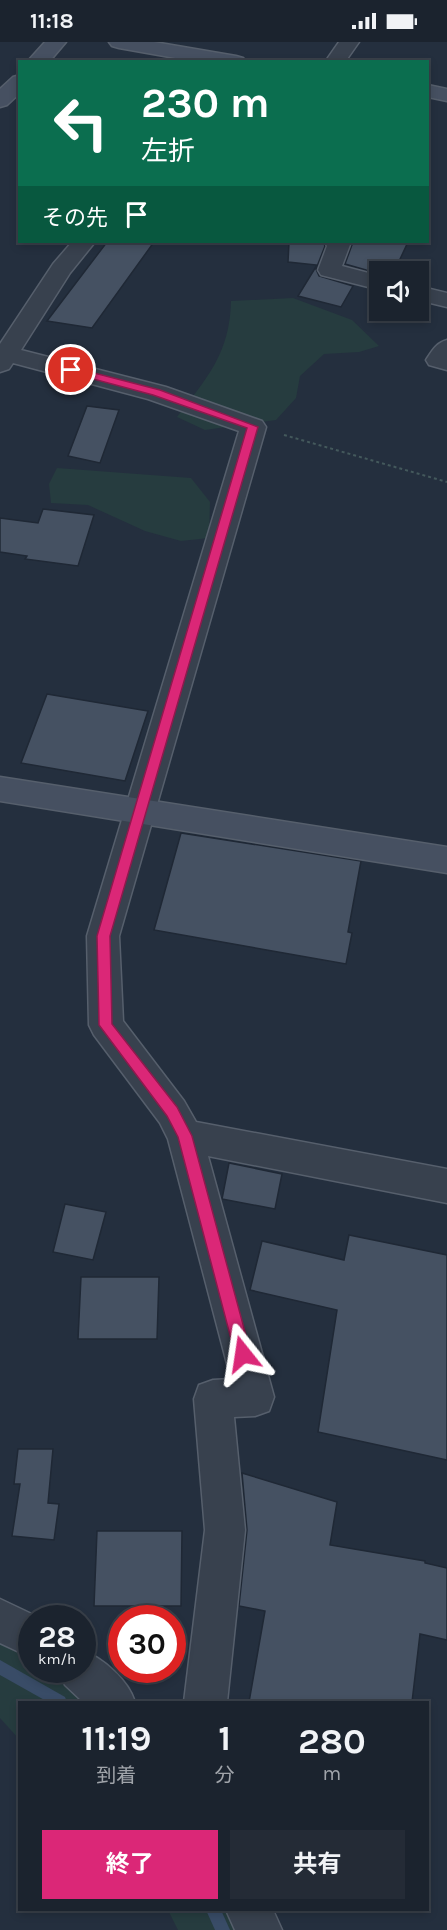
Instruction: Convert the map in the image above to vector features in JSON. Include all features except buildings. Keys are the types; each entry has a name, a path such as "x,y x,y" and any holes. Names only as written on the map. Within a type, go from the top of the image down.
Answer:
{"street":[{"path":"40,60 56,42"},
{"path":"119,42 224,60"},
{"path":"336,60 349,42"},
{"path":"0,102 18,83"},
{"path":"429,92 447,95"},
{"path":"83,243 61,269 2,356 157,393 253,427 103,936 106,1025 172,1112 185,1136 255,1397 213,1400 225,1530 206,1701"},
{"path":"340,243 329,270 369,280"},
{"path":"429,296 447,300"},
{"path":"447,348 438,360 447,362"},
{"path":"0,789 447,860"},
{"path":"185,1136 447,1186"},
{"path":"0,1620 18,1630"},
{"path":"94,1683 113,1701"},
{"path":"250,1911 259,1930"}],"path":[{"path":"253,427 447,482"}],"green space":[{"path":"293,298 352,320 379,346 359,352 324,354 300,376 296,398 276,420 205,430 177,417 215,364 226,336 231,301"},
{"path":"57,468 191,478 210,502 209,538 181,541 145,531 88,505 51,503 49,484"},
{"path":"0,1619 18,1629 18,1683 89,1683 105,1701 18,1701 18,1738 0,1718"},
{"path":"168,1911 250,1911 259,1930 178,1930"}],"waterway":[{"path":"0,1667 58,1701"},
{"path":"214,1911 223,1930"}],"route":[{"path":"71,370 157,393 253,427 103,936 106,1025 172,1112 185,1136 243,1354"}]}
